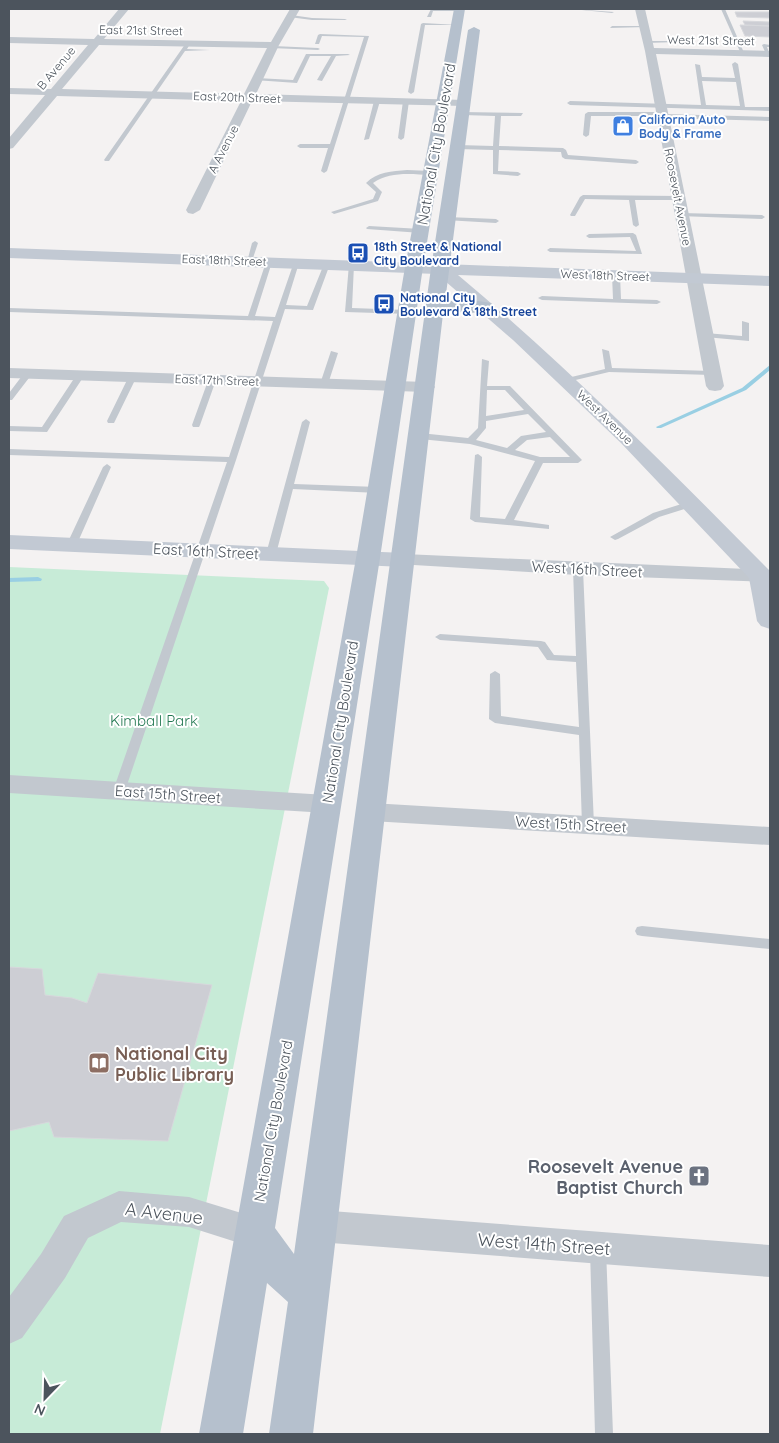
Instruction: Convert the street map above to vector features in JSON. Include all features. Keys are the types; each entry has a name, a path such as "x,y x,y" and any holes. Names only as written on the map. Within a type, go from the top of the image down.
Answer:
{"main road":[{"name":"National City Boulevard","path":"221,1434 368,558 414,267 459,10"},
{"name":"National City Boulevard","path":"291,1434 440,268 464,108 475,16"},
{"path":"435,310 454,306 485,306"},
{"path":"255,1232 282,1271 309,1294"}],"street":[{"name":"B Avenue","path":"9,145 124,9"},
{"name":"Roosevelt Avenue","path":"640,9 649,46 713,379"},
{"name":"A Avenue","path":"193,210 273,46 293,12"},
{"name":"East 21st Street","path":"9,40 96,41 186,47 273,46"},
{"name":"West 21st Street","path":"649,46 743,54 769,51"},
{"name":"East 20th Street","path":"9,91 377,101 408,97 443,102 464,108"},
{"name":"East 18th Street","path":"9,253 440,268"},
{"name":"West 18th Street","path":"440,268 770,281"},
{"name":"West Avenue","path":"440,268 566,380 766,576"},
{"name":"East 17th Street","path":"9,373 426,387"},
{"name":"East 16th Street","path":"9,542 404,560"},
{"name":"West 16th Street","path":"404,560 578,570 766,576"},
{"path":"766,576 770,621"},
{"name":"East 15th Street","path":"9,784 327,804"},
{"name":"West 15th Street","path":"371,812 770,836"},
{"name":"A Avenue","path":"9,1326 53,1266 76,1228 119,1206 189,1212 255,1232"},
{"name":"West 14th Street","path":"318,1226 770,1261"}],"lane":[{"path":"574,9 612,12"},
{"path":"723,9 743,54"},
{"path":"429,16 430,10 459,10"},
{"path":"293,12 312,19 345,20"},
{"path":"401,138 423,24 456,24"},
{"path":"612,27 644,27"},
{"path":"317,43 320,35 367,36 324,171"},
{"path":"649,46 676,42"},
{"path":"273,46 326,49 348,55"},
{"path":"107,160 186,47 208,50"},
{"path":"257,80 295,82 308,55 361,56"},
{"path":"320,80 334,55"},
{"path":"735,64 743,108"},
{"path":"698,65 704,107"},
{"path":"700,80 738,80"},
{"path":"366,139 377,101"},
{"path":"570,103 661,112 770,119"},
{"path":"586,135 588,114 661,112 704,107 770,109"},
{"path":"464,108 498,114 521,114"},
{"path":"498,114 495,173 518,174"},
{"path":"300,146 333,146"},
{"path":"458,146 563,148 565,157 636,162"},
{"path":"334,212 376,200 379,192 369,183 374,178 389,173 431,173"},
{"path":"573,215 583,197 678,198"},
{"path":"632,198 636,225"},
{"path":"682,215 762,217"},
{"path":"447,219 496,221"},
{"path":"369,228 421,231"},
{"path":"550,250 640,252 633,235 589,236"},
{"path":"249,261 255,243"},
{"path":"251,318 269,262"},
{"path":"119,791 232,460 296,263"},
{"path":"281,307 310,308 327,264"},
{"path":"351,265 348,310 407,312"},
{"path":"616,275 617,301"},
{"path":"542,298 657,302"},
{"path":"9,310 277,319"},
{"path":"705,335 746,339 745,323"},
{"path":"604,351 609,370"},
{"path":"324,384 334,352"},
{"path":"470,441 482,428 485,361"},
{"path":"566,380 609,370 713,379"},
{"path":"9,398 28,374"},
{"path":"9,430 44,430 80,376"},
{"path":"111,421 132,378"},
{"path":"196,425 212,380"},
{"path":"420,436 470,441 540,460 578,460 507,388 483,388"},
{"path":"482,419 530,411"},
{"path":"271,554 306,422"},
{"path":"509,451 524,438 552,434"},
{"path":"9,452 232,460"},
{"path":"478,457 475,520 546,527"},
{"path":"508,522 540,460"},
{"path":"72,544 107,467"},
{"path":"289,486 378,490"},
{"path":"615,537 656,515 691,504"},
{"path":"578,570 588,825"},
{"path":"440,637 541,644 551,658 581,659"},
{"path":"495,674 495,719 584,732"},
{"path":"642,931 770,944"},
{"path":"598,1248 604,1434"}],"green space":[{"name":"Kimball Park","path":"9,567 324,581 329,588 160,1434 9,1434"}],"building":[{"path":"735,12 770,12 770,18 737,17"},
{"path":"743,21 770,22 770,26 745,25"},
{"path":"740,25 770,26 770,37 745,36"},
{"name":"National City Public Library","path":"9,967 42,969 45,995 72,998 87,1003 98,973 212,985 168,1141 54,1137 49,1122 9,1131"}],"waterway":[{"path":"659,427 744,389 770,367"},
{"path":"9,580 38,579"}],"place":[{"name":"California Auto Body & Frame","path":"623,126"},
{"name":"18th Street & National City Boulevard","path":"358,253"},
{"name":"National City Boulevard & 18th Street","path":"384,304"},
{"name":"National City Public Library","path":"99,1063"},
{"name":"Roosevelt Avenue Baptist Church","path":"699,1176"}]}
